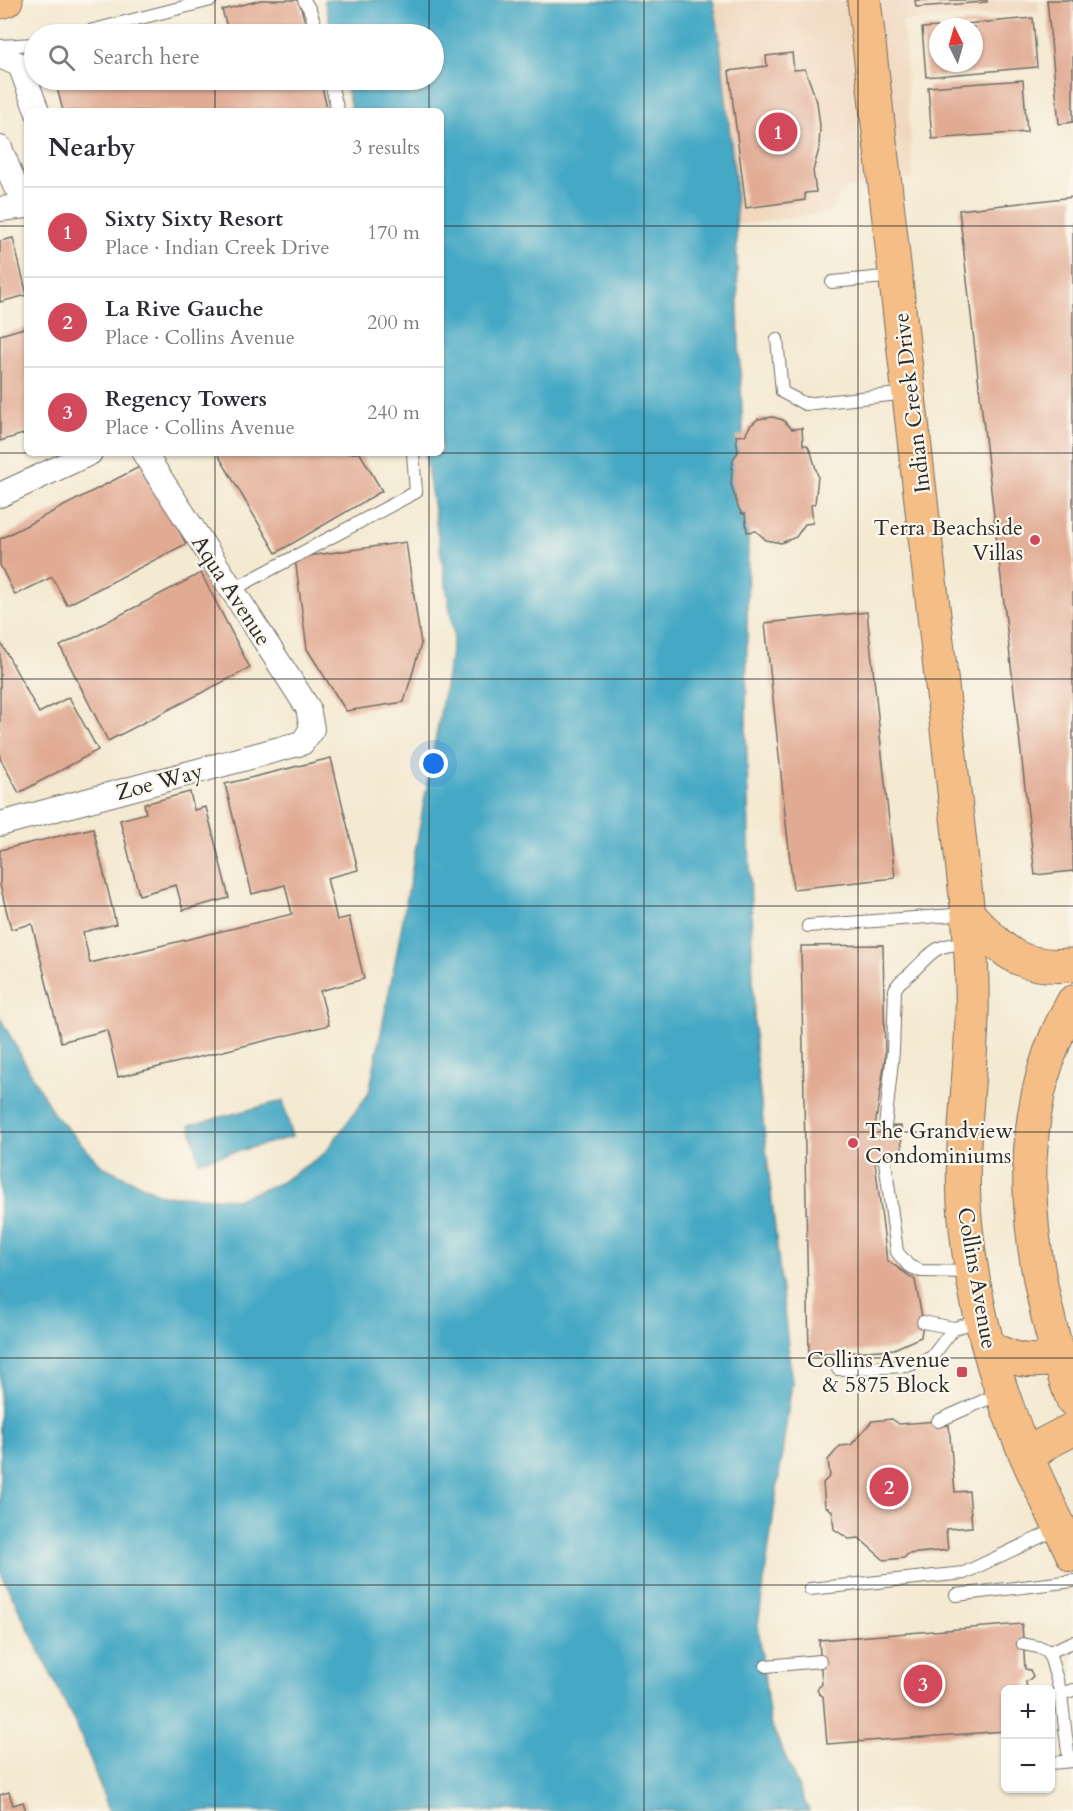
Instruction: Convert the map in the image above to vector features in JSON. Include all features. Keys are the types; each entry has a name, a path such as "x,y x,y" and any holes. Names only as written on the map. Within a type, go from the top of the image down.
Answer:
{"main road":[{"path":"0,2 6,0"},
{"name":"Indian Creek Drive","path":"864,0 969,928"},
{"path":"969,928 1030,964 1047,967 1073,965"},
{"name":"Collins Avenue","path":"969,928 972,1017 963,1177 975,1332 1002,1392 1028,1459 1066,1541"},
{"path":"1072,1006 1052,1051 1040,1088 1032,1134 1029,1181 1030,1218 1042,1293 1066,1346 1073,1400"},
{"path":"975,1332 1013,1359 1029,1362 1066,1346"},
{"path":"1028,1459 1044,1444 1073,1429"}],"street":[{"path":"0,56 20,65 24,76"},
{"path":"29,90 35,108"},
{"path":"0,148 15,186 24,193"},
{"path":"0,181 11,193 24,195"},
{"path":"0,209 24,206"},
{"path":"0,495 84,456"},
{"name":"Aqua Avenue","path":"146,456 308,708 312,729"},
{"name":"Zoe Way","path":"0,824 302,743 312,729"}],"lane":[{"path":"117,24 211,0"},
{"path":"304,0 315,24"},
{"path":"0,46 24,45"},
{"path":"333,90 337,108"},
{"path":"832,282 896,276"},
{"path":"777,339 782,392 805,404 910,393"},
{"path":"232,590 416,492 413,456"},
{"path":"808,926 969,928"},
{"path":"885,1127 897,982 911,973 928,953 969,928"},
{"path":"885,1161 897,1252 909,1266 921,1271 972,1272"},
{"path":"923,1322 975,1332"},
{"path":"838,1369 906,1366 931,1358 975,1332"},
{"path":"938,1420 1002,1392"},
{"path":"810,1588 964,1573 1066,1541"},
{"path":"956,1595 1073,1581"},
{"path":"1049,1652 1073,1642"},
{"path":"1023,1644 1049,1652 1061,1694 1071,1761 1055,1763"},
{"path":"766,1666 820,1661"}],"shaded area":[{"path":"755,0 1038,0 1039,12 903,21 913,179 845,189 828,213 723,227 698,6"}],"water":[{"path":"324,0 713,0 735,179 739,346 748,539 746,729 755,1049 792,1382 758,1625 770,1722 809,1811 109,1811 82,1737 0,1571 0,1018 53,1113 102,1166 162,1195 237,1199 280,1183 324,1154 369,1093 398,947 454,636 425,456 444,456 444,108 351,108 347,90 444,90 444,24 330,24"},
{"path":"283,1101 292,1137 199,1161 190,1125"}],"building":[{"path":"261,0 299,0 305,24 226,24 222,10"},
{"path":"915,0 987,0 987,2 916,7"},
{"path":"1047,0 1073,0 1073,122 1059,124"},
{"path":"1033,18 1037,67 983,72 983,22"},
{"path":"922,28 929,28 929,72 982,72 926,77"},
{"path":"792,53 794,70 805,69 817,102 820,126 819,149 813,171 816,192 805,193 805,200 746,208 729,71 767,66 766,56"},
{"path":"1023,80 1027,132 932,139 928,87"},
{"path":"58,90 323,90 327,108 62,108"},
{"name":"Terra Beachside Villas","path":"1073,197 1073,871 1035,875 959,210"},
{"path":"13,238 24,283 24,296 0,302 0,241"},
{"path":"24,328 24,434 0,441 0,335"},
{"path":"773,417 783,420 792,429 802,428 803,445 807,445 811,452 818,476 815,504 811,505 813,523 805,524 796,537 781,543 766,540 756,531 747,532 745,514 742,514 738,507 731,484 733,459 738,452 736,436 745,435 758,419"},
{"path":"219,456 362,456 382,491 276,553"},
{"path":"145,464 186,544 67,605 52,577 15,595 0,565 0,539"},
{"path":"406,542 421,644 404,702 346,711 307,649 295,558"},
{"path":"201,573 250,668 108,741 60,646"},
{"path":"867,612 895,878 793,889 765,623"},
{"path":"0,641 39,713 69,697 98,750 19,793 0,758"},
{"path":"331,758 358,870 327,878 337,920 349,917 364,979 320,991 329,1025 118,1077 107,1030 61,1042 32,924 11,929 0,885 0,850 93,828 116,924 83,932 90,963 292,914 285,885 252,894 225,784"},
{"path":"190,792 194,810 206,807 229,898 183,910 176,885 139,895 120,820 146,813 144,804"},
{"name":"The Grandview Condominiums","path":"883,945 885,1059 875,1127 901,1126 902,1158 875,1162 887,1260 915,1280 923,1322 921,1337 894,1349 809,1355 801,946"},
{"path":"892,1419 899,1424 938,1421 938,1426 949,1425 955,1492 969,1491 972,1527 946,1529 948,1550 908,1554 904,1558 884,1560 859,1538 849,1539 834,1529 832,1511 825,1506 823,1483 830,1476 828,1460 840,1446 851,1445 872,1421"},
{"path":"1022,1624 1025,1669 1030,1670 1033,1676 1026,1681 1026,1685 1001,1685 1001,1731 827,1744 823,1696 817,1689 822,1684 819,1640"},
{"path":"9,1792 13,1805 23,1802 26,1811 0,1811 0,1795"}],"place":[{"name":"Sixty Sixty Resort","path":"778,132"},
{"name":"Terra Beachside Villas","path":"1035,540"},
{"name":"The Grandview Condominiums","path":"853,1143"},
{"name":"Collins Avenue & 5875 Block","path":"962,1372"},
{"name":"La Rive Gauche","path":"889,1487"},
{"name":"Regency Towers","path":"923,1684"}]}
